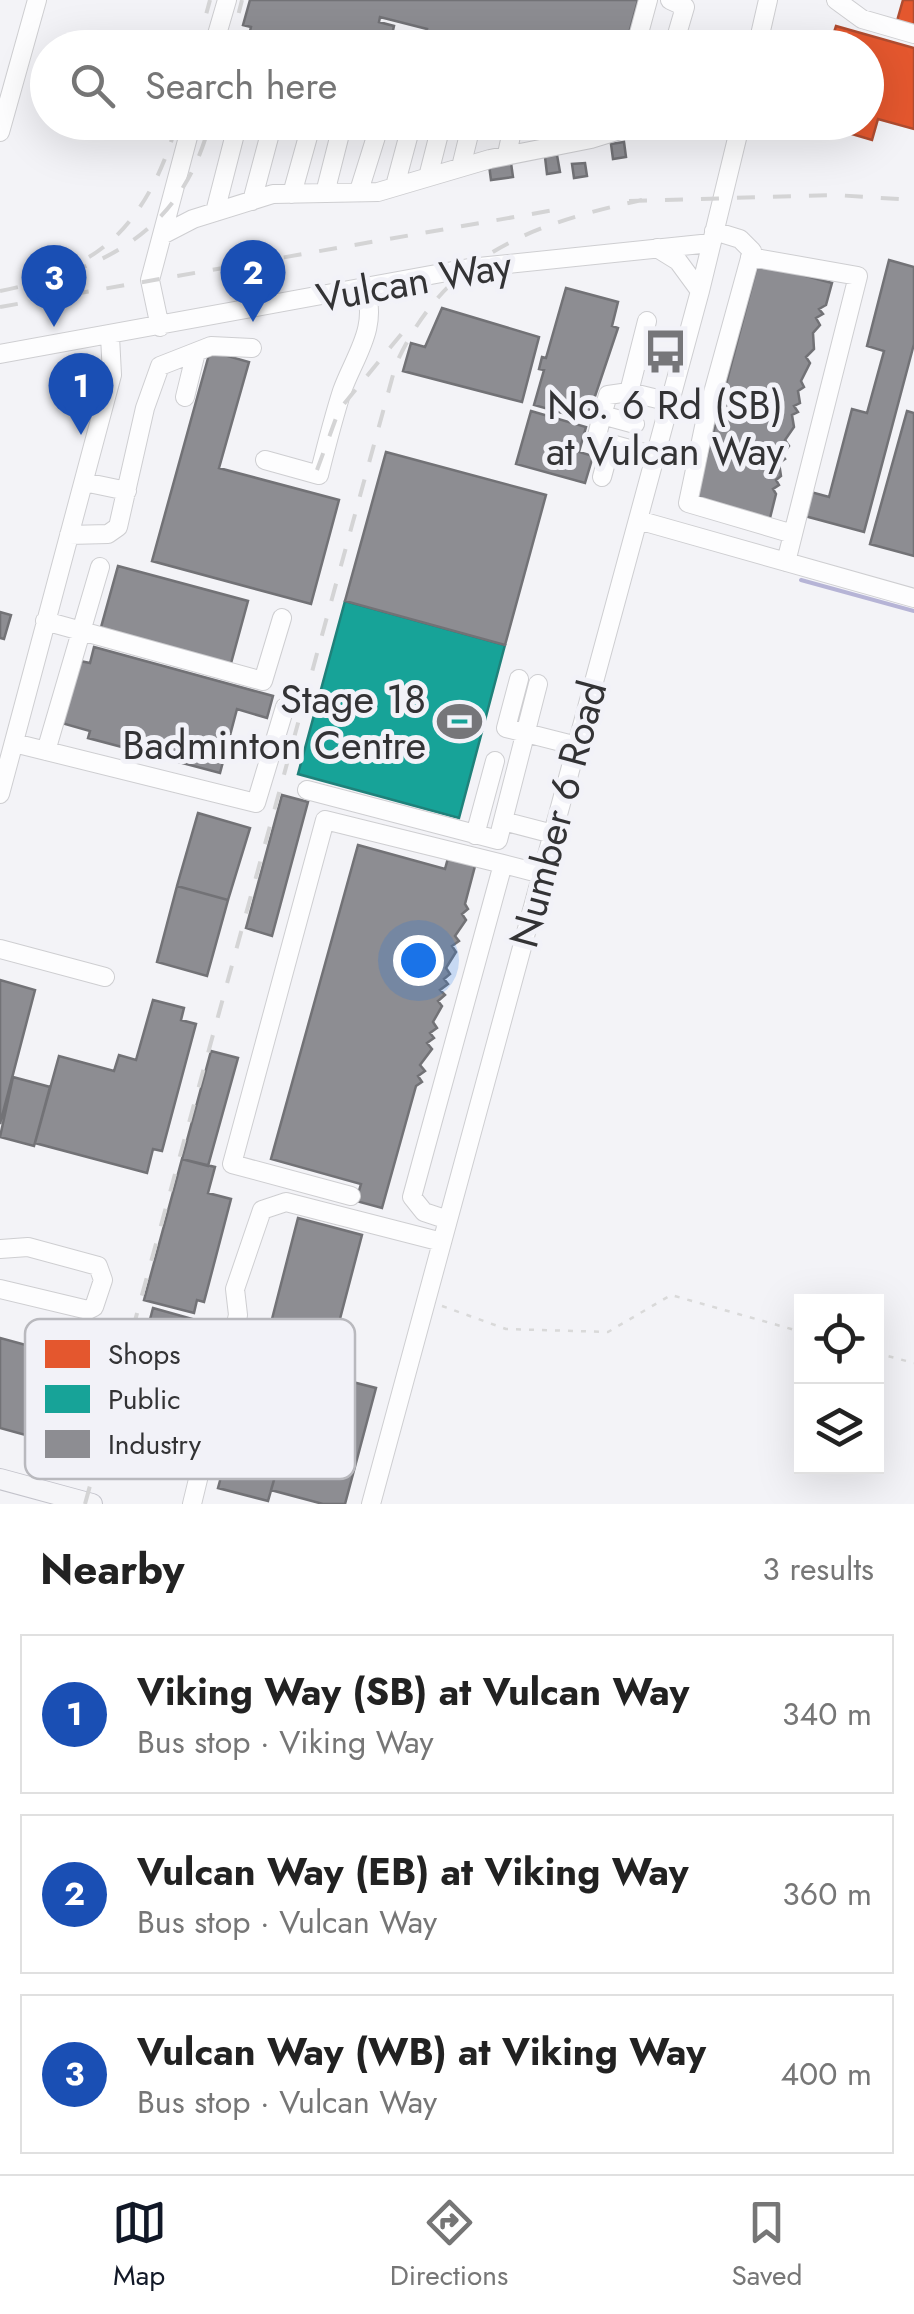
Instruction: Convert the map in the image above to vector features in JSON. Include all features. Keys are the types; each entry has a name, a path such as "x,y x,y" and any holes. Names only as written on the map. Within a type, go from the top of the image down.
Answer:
{"main road":[{"path":"0,1480 64,1500 92,1504"}],"street":[{"path":"0,132 37,0"},
{"path":"218,30 227,0"},
{"path":"640,30 648,0"},
{"path":"670,0 685,6 678,30"},
{"path":"761,30 768,0"},
{"path":"836,0 862,20 914,34"},
{"path":"160,326 150,280 188,140"},
{"path":"215,212 233,140"},
{"path":"252,201 268,140"},
{"path":"292,194 307,140"},
{"path":"324,193 339,140"},
{"path":"360,191 368,140"},
{"path":"396,186 408,140"},
{"path":"428,177 437,140"},
{"path":"462,167 468,140"},
{"path":"507,154 510,140"},
{"path":"164,234 252,201 396,186 507,154 591,140"},
{"name":"Number 6 Road","path":"372,1504 700,291 736,140"},
{"path":"713,237 750,245 750,257 688,503 793,534"},
{"name":"Vulcan Way","path":"0,354 468,268 657,248 713,237"},
{"path":"657,248 678,262 700,291"},
{"path":"750,257 858,276 786,562"},
{"path":"265,460 320,475 344,386 360,356 369,314 364,287"},
{"path":"213,316 220,346"},
{"path":"629,392 648,321"},
{"path":"0,794 112,375 110,336"},
{"path":"69,535 108,534 118,528 160,366 220,346 252,348"},
{"path":"184,397 196,352"},
{"path":"655,456 596,440 602,415 608,395 629,392 670,402"},
{"path":"602,415 635,424"},
{"path":"602,478 611,444"},
{"path":"84,482 127,491"},
{"path":"638,520 914,598"},
{"path":"46,751 100,568"},
{"path":"46,621 264,681 282,618"},
{"path":"519,679 506,728 577,746"},
{"path":"308,790 498,840 538,684"},
{"path":"14,742 256,803 284,708"},
{"path":"475,834 495,761"},
{"path":"351,1196 232,1164 325,820 542,874"},
{"path":"503,821 553,834"},
{"path":"448,1220 424,1212 412,1197 503,864"},
{"path":"0,949 105,977"},
{"path":"237,1319 236,1289 262,1210 286,1202 442,1242"},
{"path":"0,1289 88,1310 94,1308 103,1280 98,1266 28,1247 1,1254"},
{"path":"192,1504 198,1479"}],"path":[{"path":"427,1300 506,1329 608,1332 670,1295 794,1330"},
{"path":"884,1355 914,1363"}],"building: Shops":[{"path":"903,0 914,0 914,25 897,21"},
{"path":"884,40 914,48 914,129 884,121"}],"building: Public":[{"path":"345,601 505,645 459,818 298,774"}],"building: Industry":[{"path":"250,0 638,0 630,30 427,30 380,17 379,22 394,26 393,30 250,30 243,25"},
{"path":"624,142 626,157 613,159 611,144"},
{"path":"557,155 560,172 547,174 545,157"},
{"path":"511,163 513,177 491,180 489,165"},
{"path":"585,163 587,176 574,178 572,164"},
{"path":"889,260 914,267 914,344 864,532 805,516 811,492 829,497 852,409 867,413 884,351 867,346"},
{"path":"758,263 832,283 826,305 819,309 823,314 816,318 820,325 813,333 814,349 806,357 810,363 801,381 804,387 798,391 800,403 794,406 798,412 792,415 794,427 785,440 789,446 782,455 785,459 779,463 781,476 776,480 779,485 773,489 776,494 769,522 695,502"},
{"path":"566,288 618,302 612,326 618,328 587,420 534,405 544,370 539,369 542,357 546,358"},
{"path":"442,308 539,337 522,402 403,371 411,343 425,347"},
{"path":"210,351 249,362 219,468 339,500 311,604 152,561"},
{"path":"531,411 586,427 579,452 593,456 585,483 516,464"},
{"path":"907,411 914,413 914,556 870,544"},
{"path":"386,452 546,495 505,645 345,601"},
{"path":"118,566 248,601 230,667 100,631"},
{"path":"0,612 11,615 4,639 0,638"},
{"path":"94,647 273,696 267,718 237,709 220,773 88,738 90,731 58,722 80,661 90,663"},
{"path":"282,795 308,802 272,936 246,928"},
{"path":"198,813 250,828 228,900 177,886"},
{"path":"358,845 445,869 448,858 475,866 465,904 468,909 462,914 466,920 455,936 459,941 452,946 456,952 446,968 450,974 444,979 448,984 440,990 445,995 438,1001 442,1006 433,1022 437,1028 430,1033 434,1038 427,1043 432,1049 420,1065 425,1071 418,1076 422,1082 416,1086 382,1208 356,1201 361,1184 271,1159"},
{"path":"177,886 228,900 207,976 157,962"},
{"path":"0,980 35,990 0,1124"},
{"path":"153,1000 184,1008 181,1020 196,1024 162,1151 153,1149 147,1173 35,1143 59,1056 114,1071 119,1055 136,1060"},
{"path":"211,1051 238,1058 208,1166 182,1159"},
{"path":"13,1077 50,1087 34,1146 0,1137"},
{"path":"182,1159 215,1167 208,1193 231,1199 204,1302 197,1300 194,1313 144,1300"},
{"path":"298,1218 362,1235 340,1319 272,1319"},
{"path":"153,1308 193,1319 150,1319"},
{"path":"0,1338 25,1345 25,1435 0,1428"},
{"path":"355,1383 376,1388 355,1467"},
{"path":"220,1479 274,1479 268,1501 218,1488"},
{"path":"274,1479 352,1479 345,1504 323,1504 271,1490"}],"waterway":[{"path":"801,580 914,611"}],"railway":[{"path":"202,30 210,0"},
{"path":"234,30 242,0"},
{"path":"89,257 134,216 155,180 171,140"},
{"path":"0,291 72,271 133,240 158,219 180,192 204,140"},
{"path":"629,201 835,195 914,200"},
{"path":"135,1319 396,364 416,326 440,295 496,250 564,220 642,200"},
{"path":"0,307 560,209"},
{"path":"317,470 339,410 403,332"},
{"path":"85,1504 92,1479"}],"place":[{"name":"Vulcan Way (EB) at Viking Way","path":"253,322"},
{"name":"Vulcan Way (WB) at Viking Way","path":"54,327"},
{"name":"No. 6 Rd (SB) at Vulcan Way","path":"665,352"},
{"name":"Viking Way (SB) at Vulcan Way","path":"81,435"},
{"name":"Stage 18 Badminton Centre","path":"459,722"}]}
